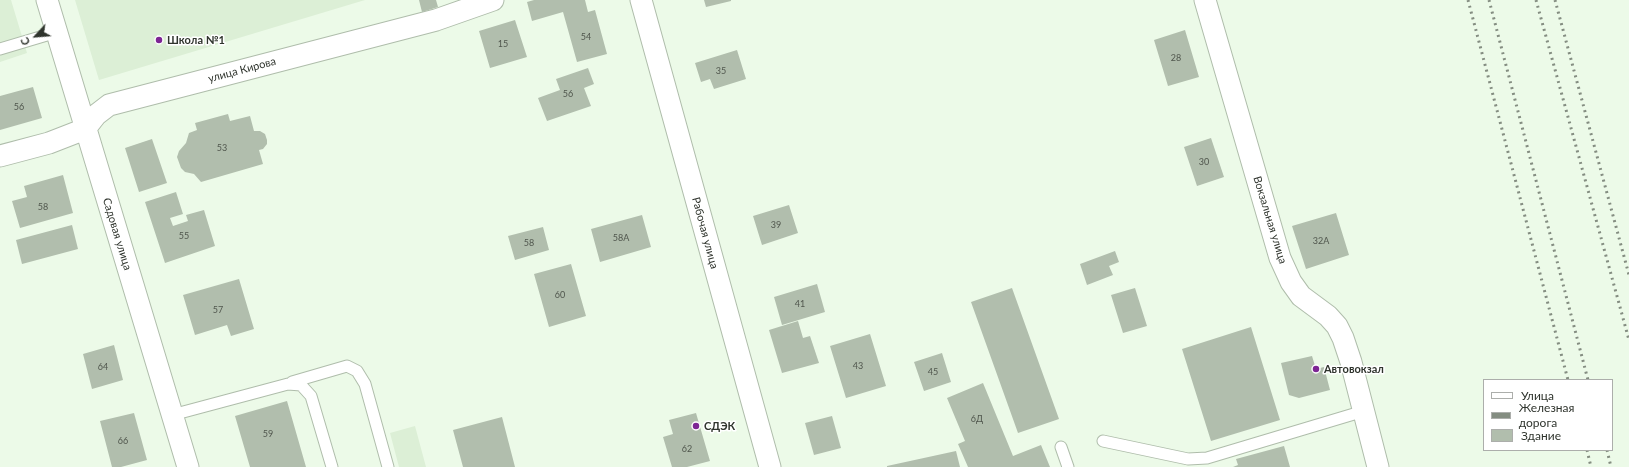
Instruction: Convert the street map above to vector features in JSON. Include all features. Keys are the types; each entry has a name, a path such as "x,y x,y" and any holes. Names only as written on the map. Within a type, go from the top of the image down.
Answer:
{"street":[{"name":"Садовая улица","path":"47,0 188,467"},
{"name":"улица Кирова","path":"0,156 49,143 85,129 96,115 109,105 436,20 493,0"},
{"name":"Рабочая улица","path":"641,0 770,467"},
{"name":"Вокзальная улица","path":"1205,0 1280,258 1291,282 1301,296 1328,316 1337,326 1343,338 1378,467"}],"lane":[{"path":"0,49 57,32"},
{"path":"172,415 288,384 347,366 357,371 365,384 388,467"},
{"path":"288,384 301,385 311,396 332,467"},
{"path":"1103,441 1188,459 1207,458 1364,412"},
{"path":"1061,447 1068,467"}],"shaded area":[{"path":"0,0 11,0 27,53 0,62"},
{"name":"Школа №1","path":"75,0 365,0 99,80"},
{"path":"415,426 426,467 399,467 390,433"}],"building":[{"path":"419,0 436,0 438,7 422,12"},
{"path":"534,0 585,0 588,12 595,10 607,54 577,62 563,12 532,21 527,2"},
{"path":"704,0 731,0 731,1 706,7"},
{"path":"515,20 527,57 490,68 479,31"},
{"path":"1185,30 1199,77 1168,86 1154,40"},
{"path":"737,50 746,79 714,89 710,79 701,82 695,63"},
{"path":"588,68 594,84 584,88 591,106 547,121 538,98 560,90 556,79"},
{"path":"33,87 42,118 0,130 0,96"},
{"path":"228,114 230,121 250,116 254,131 260,131 265,134 267,144 263,149 259,150 263,164 201,182 194,174 185,172 181,168 177,157 179,151 186,143 189,133 197,130 195,123"},
{"path":"1211,138 1224,177 1197,186 1184,147"},
{"path":"152,139 167,183 139,192 125,148"},
{"path":"63,175 73,213 20,228 12,201 27,197 24,186"},
{"path":"176,192 183,214 170,218 173,226 188,221 186,215 204,210 215,246 165,263 145,202"},
{"path":"789,205 798,233 762,245 753,216"},
{"path":"1336,213 1349,255 1306,269 1292,226"},
{"path":"642,215 651,247 600,262 591,229"},
{"path":"72,225 78,249 22,264 16,240"},
{"path":"543,227 549,250 515,260 508,236"},
{"path":"1115,251 1119,262 1109,266 1113,275 1087,285 1080,264"},
{"path":"571,264 586,316 549,327 534,274"},
{"path":"239,279 254,329 231,336 227,325 195,335 183,295"},
{"path":"817,284 825,312 782,325 774,297"},
{"path":"1012,288 1059,419 1018,433 971,302"},
{"path":"1135,288 1147,326 1123,333 1111,295"},
{"path":"798,321 803,338 810,336 819,363 782,373 769,330"},
{"path":"1251,327 1280,420 1211,441 1182,349"},
{"path":"870,334 886,386 846,398 830,346"},
{"path":"114,345 123,380 92,389 83,354"},
{"path":"942,353 951,382 924,391 914,362"},
{"path":"1312,356 1316,369 1324,367 1330,390 1299,398 1289,395 1281,363"},
{"path":"983,383 1013,456 1041,445 1050,467 968,467 958,444 965,441 947,398"},
{"path":"287,401 306,467 250,467 235,416"},
{"path":"134,413 147,460 121,467 112,467 100,421"},
{"path":"696,413 710,461 687,467 672,467 663,437 673,434 669,420"},
{"path":"832,416 841,448 814,455 805,423"},
{"path":"502,417 515,467 463,467 453,430"},
{"path":"1284,446 1290,467 1233,467 1238,465 1236,459"},
{"path":"956,451 960,467 887,467 887,466"}],"railway":[{"path":"1468,0 1568,379"},
{"path":"1489,0 1588,379"},
{"path":"1536,0 1629,340"},
{"path":"1555,0 1629,275"},
{"path":"1587,451 1591,467"},
{"path":"1607,451 1611,467"}],"place":[{"name":"Школа №1","path":"159,40"},
{"name":"Автовокзал","path":"1316,369"},
{"name":"СДЭК","path":"696,426"}]}
